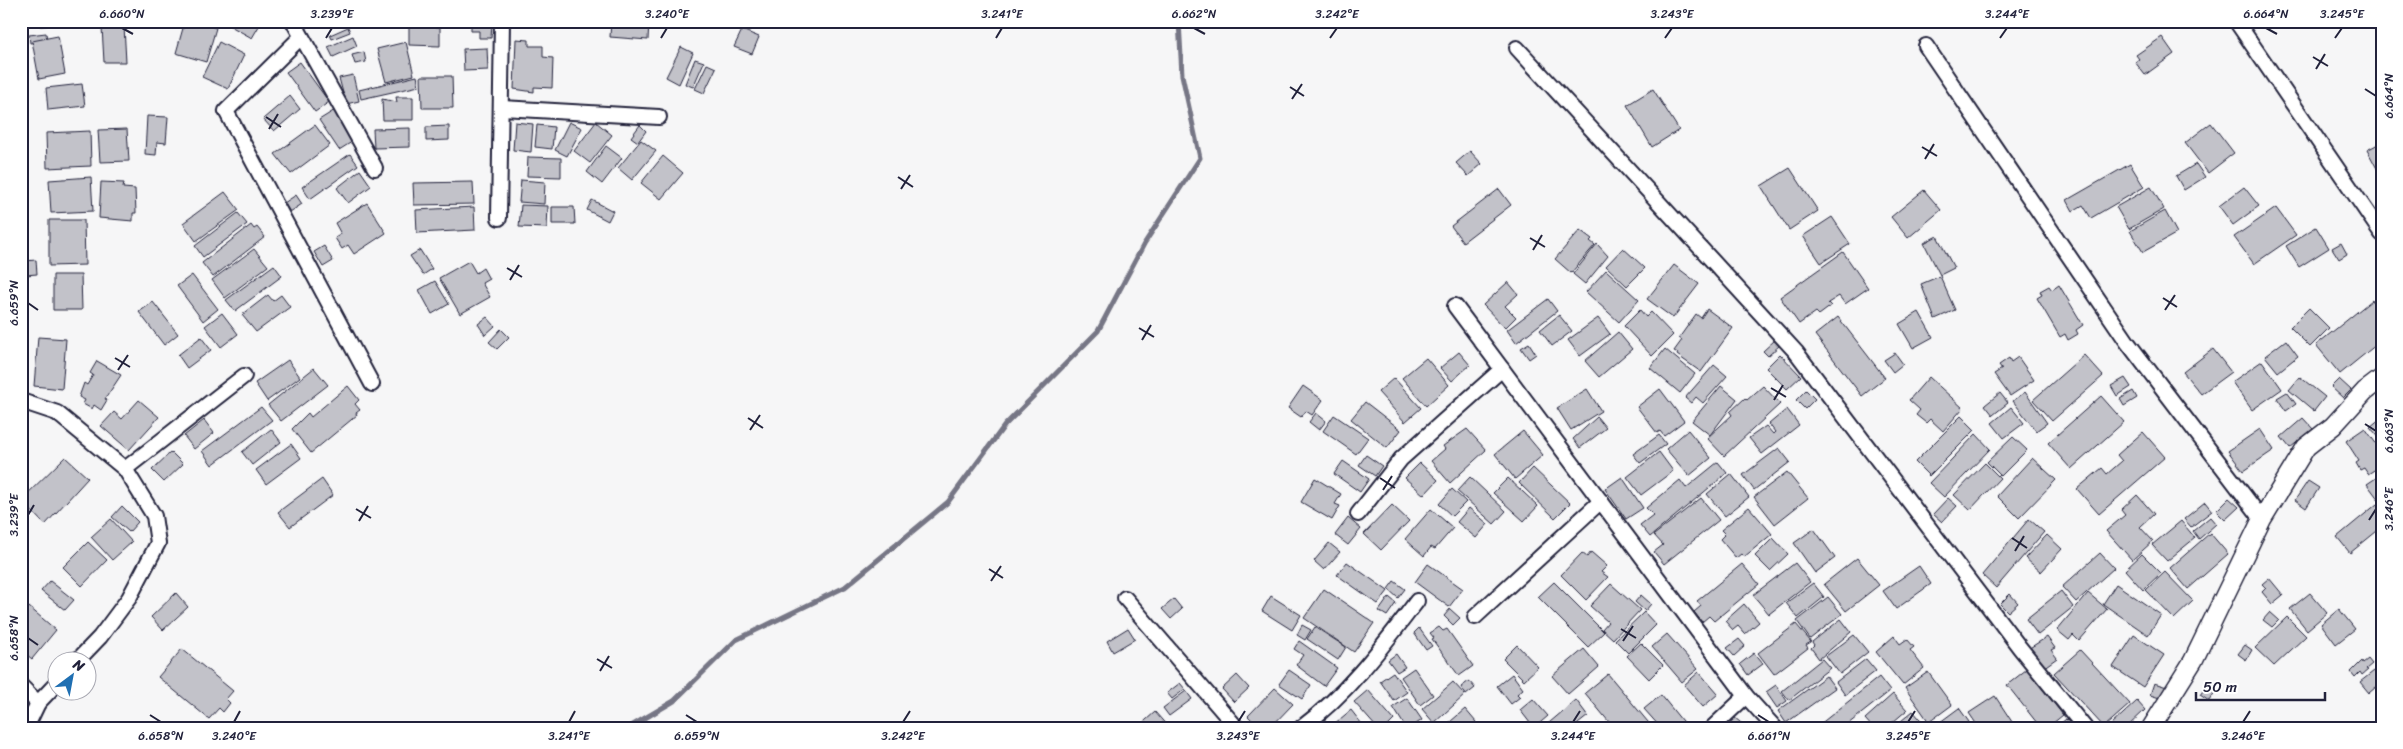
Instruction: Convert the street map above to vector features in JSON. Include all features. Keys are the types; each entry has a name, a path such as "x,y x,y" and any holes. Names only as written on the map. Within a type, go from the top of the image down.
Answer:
{"street":[{"path":"292,21 375,168"},
{"path":"499,218 502,21"},
{"path":"2236,21 2382,234"},
{"path":"300,37 226,111 372,384"},
{"path":"1926,46 2128,343 2262,519"},
{"path":"1517,48 1796,352 2020,648 2085,728"},
{"path":"502,108 659,117"},
{"path":"1455,306 1746,696 1775,728"},
{"path":"1358,514 1401,458 1502,369"},
{"path":"125,469 244,376"},
{"path":"2151,728 2192,661 2262,519 2306,447 2333,426 2365,391 2382,378"},
{"path":"21,401 57,413 125,469 154,516 158,543 129,598 100,637 86,652"},
{"path":"1475,617 1601,501"},
{"path":"1125,598 1237,728"},
{"path":"1301,728 1324,710 1372,660 1417,601"},
{"path":"21,686 38,703"},
{"path":"26,728 38,703 48,692"},
{"path":"1712,728 1746,696"}],"building":[{"path":"40,21 71,21 72,24 40,26"},
{"path":"185,21 196,21 216,28 206,62 176,53"},
{"path":"226,21 262,21 252,38 225,23"},
{"path":"611,21 649,21 648,40 610,37"},
{"path":"471,23 492,23 491,38 479,38 479,31 471,31"},
{"path":"124,26 126,62 104,62 102,27"},
{"path":"409,26 440,27 440,46 409,45"},
{"path":"348,27 350,32 332,39 330,35"},
{"path":"742,30 759,37 752,54 734,47"},
{"path":"46,33 47,41 30,43 29,35"},
{"path":"58,36 65,74 39,79 32,41"},
{"path":"353,36 357,46 333,57 328,47"},
{"path":"2162,37 2174,54 2145,75 2135,62 2139,59 2136,55"},
{"path":"516,39 529,40 529,46 543,46 543,57 553,58 552,88 534,87 534,92 514,89"},
{"path":"219,42 244,55 228,89 202,77"},
{"path":"406,42 414,75 386,82 377,49"},
{"path":"681,47 693,53 679,84 666,77"},
{"path":"487,48 488,70 464,71 463,49"},
{"path":"364,52 366,62 355,64 352,55"},
{"path":"695,59 704,62 693,87 685,84"},
{"path":"300,62 329,102 315,112 286,72"},
{"path":"707,64 716,68 704,93 695,89"},
{"path":"353,75 359,101 346,104 339,78"},
{"path":"417,76 419,86 361,99 359,90"},
{"path":"421,76 452,76 453,108 422,108"},
{"path":"82,84 85,106 48,110 46,88"},
{"path":"1653,89 1679,130 1652,147 1627,105"},
{"path":"290,96 300,109 274,131 263,119"},
{"path":"396,97 413,97 413,120 383,120 382,99 397,102"},
{"path":"335,110 355,140 339,150 319,120"},
{"path":"147,116 168,117 166,143 157,142 156,155 145,154"},
{"path":"515,122 533,124 531,152 513,150"},
{"path":"569,122 582,128 567,156 555,150"},
{"path":"596,122 612,135 590,163 574,151"},
{"path":"2211,123 2234,153 2208,173 2185,143"},
{"path":"315,125 330,145 291,174 275,154"},
{"path":"537,125 554,127 552,149 535,147"},
{"path":"640,125 646,131 638,142 631,137"},
{"path":"449,126 449,140 426,141 426,127"},
{"path":"410,128 410,147 374,148 373,129"},
{"path":"127,129 129,161 100,162 98,130"},
{"path":"90,131 91,166 47,168 46,133"},
{"path":"641,140 656,151 632,180 618,168"},
{"path":"2382,142 2382,176 2381,176 2367,150"},
{"path":"606,146 622,158 602,184 587,172"},
{"path":"1470,151 1482,164 1468,176 1456,163"},
{"path":"350,154 358,165 310,199 302,187"},
{"path":"663,156 683,173 661,199 641,183"},
{"path":"528,157 561,158 561,177 527,176"},
{"path":"2130,164 2144,187 2091,218 2083,205 2073,211 2067,200"},
{"path":"2196,164 2205,177 2184,190 2176,176"},
{"path":"1790,168 1818,211 1789,230 1761,186"},
{"path":"360,170 371,186 348,203 337,188"},
{"path":"91,177 93,211 51,213 49,180"},
{"path":"521,180 545,182 544,204 519,202"},
{"path":"101,182 124,183 123,188 135,189 136,213 133,213 133,221 99,218"},
{"path":"473,182 474,204 414,205 413,183"},
{"path":"2151,187 2164,209 2129,229 2116,207"},
{"path":"2244,187 2259,206 2233,225 2219,206"},
{"path":"1499,189 1511,205 1463,242 1451,226"},
{"path":"1924,190 1941,210 1908,238 1891,217"},
{"path":"225,192 239,210 196,241 183,223"},
{"path":"296,195 302,204 290,212 284,203"},
{"path":"592,200 613,211 608,221 587,210"},
{"path":"367,203 386,233 354,254 348,245 342,249 335,238 341,234 335,223"},
{"path":"521,205 548,206 547,228 519,227"},
{"path":"474,207 475,230 417,233 416,210"},
{"path":"552,207 574,207 575,224 552,224"},
{"path":"2276,208 2296,235 2254,264 2234,237"},
{"path":"2165,211 2177,233 2143,252 2130,231"},
{"path":"238,213 247,224 203,257 195,246"},
{"path":"1832,217 1850,244 1821,263 1803,236"},
{"path":"49,220 84,220 85,265 49,266"},
{"path":"251,225 254,229 257,227 265,237 213,277 202,263"},
{"path":"2316,227 2329,248 2299,267 2286,246"},
{"path":"1580,230 1592,239 1590,241 1595,245 1571,273 1555,259"},
{"path":"1937,236 1954,268 1940,275 1924,243"},
{"path":"2341,243 2347,254 2339,259 2332,248"},
{"path":"1597,244 1608,256 1585,284 1573,274"},
{"path":"324,246 333,261 323,267 314,252"},
{"path":"1623,248 1645,268 1627,286 1606,266"},
{"path":"254,249 268,266 225,298 212,280"},
{"path":"420,250 432,269 423,275 410,256"},
{"path":"1843,252 1868,288 1845,304 1839,296 1828,303 1831,306 1819,315 1816,312 1799,324 1780,297"},
{"path":"36,260 37,274 26,275 25,261"},
{"path":"469,261 476,273 483,268 489,279 482,283 490,297 460,314 439,278"},
{"path":"274,265 282,276 235,311 226,300"},
{"path":"1674,265 1699,284 1673,318 1647,299"},
{"path":"1606,270 1639,300 1619,322 1586,292"},
{"path":"53,275 81,275 82,310 53,310"},
{"path":"192,275 218,309 203,321 177,286"},
{"path":"1940,276 1955,310 1935,319 1921,284"},
{"path":"435,281 449,304 432,314 419,290"},
{"path":"1508,282 1518,294 1505,306 1516,317 1505,328 1483,305"},
{"path":"2059,285 2083,325 2076,330 2078,334 2068,340 2065,334 2060,337 2037,298 2042,295 2040,291 2049,286 2052,290"},
{"path":"268,295 273,301 281,295 290,307 256,332 242,315"},
{"path":"1548,299 1557,311 1516,343 1507,330"},
{"path":"2372,300 2382,313 2382,340 2340,374 2316,345"},
{"path":"153,302 178,334 164,345 139,312"},
{"path":"2309,308 2329,328 2310,347 2290,327"},
{"path":"1707,309 1733,328 1701,372 1674,351 1682,340 1679,338 1696,314 1701,318"},
{"path":"1640,310 1646,317 1651,312 1673,335 1652,356 1624,326"},
{"path":"1919,312 1933,337 1913,348 1899,324"},
{"path":"222,313 238,334 221,347 205,326"},
{"path":"1559,315 1572,331 1552,346 1540,330"},
{"path":"487,317 495,326 485,335 478,324"},
{"path":"1838,317 1885,378 1862,396 1815,335"},
{"path":"1598,318 1610,334 1580,356 1568,340"},
{"path":"501,329 509,337 497,349 489,342"},
{"path":"1618,332 1632,349 1599,377 1585,361"},
{"path":"38,337 66,339 62,389 34,386"},
{"path":"201,337 211,350 187,368 178,355"},
{"path":"1775,340 1780,345 1768,356 1763,351"},
{"path":"2286,340 2298,356 2278,372 2265,356"},
{"path":"1529,343 1536,354 1529,359 1521,348"},
{"path":"1665,349 1695,374 1680,393 1650,368"},
{"path":"2213,349 2231,372 2201,394 2183,372"},
{"path":"1459,352 1470,365 1452,381 1440,368"},
{"path":"1895,353 1903,364 1893,372 1884,360"},
{"path":"1780,354 1801,376 1787,389 1766,368"},
{"path":"2084,355 2103,376 2052,421 2033,400"},
{"path":"2018,357 2034,380 2010,396 1994,374 2002,369 1999,365 2009,358 2011,362"},
{"path":"1426,358 1449,385 1426,406 1402,378"},
{"path":"288,360 300,377 267,401 255,383"},
{"path":"97,361 121,375 105,399 107,400 101,410 94,405 92,409 83,404 85,400 79,397 84,383 87,385 93,375 90,373"},
{"path":"2262,361 2282,389 2252,410 2232,382"},
{"path":"1714,365 1727,376 1703,403 1696,397 1691,403 1685,398"},
{"path":"314,368 328,385 281,421 268,405"},
{"path":"1929,377 1963,408 1943,431 1930,419 1926,423 1916,415 1920,410 1909,400"},
{"path":"2300,377 2325,397 2314,411 2289,390"},
{"path":"1394,378 1421,408 1405,422 1378,392"},
{"path":"2125,378 2131,387 2117,396 2111,386"},
{"path":"2339,379 2351,390 2343,398 2331,387"},
{"path":"348,386 359,400 355,404 360,410 356,413 357,415 311,453 292,429 308,413 311,417"},
{"path":"1303,386 1323,400 1312,415 1306,411 1301,417 1288,408"},
{"path":"1721,386 1737,399 1710,435 1692,421"},
{"path":"1763,386 1780,404 1724,456 1707,438 1732,415 1730,412 1745,398 1747,400"},
{"path":"1587,389 1601,411 1571,430 1557,408"},
{"path":"1660,389 1684,421 1664,436 1660,431 1657,433 1637,407"},
{"path":"1806,390 1815,399 1805,409 1796,400"},
{"path":"2133,391 2137,398 2124,406 2120,399"},
{"path":"2025,392 2047,423 2036,431 2013,401"},
{"path":"2287,392 2296,404 2286,411 2277,398"},
{"path":"2000,393 2008,403 1993,415 1985,405"},
{"path":"2101,396 2124,422 2071,469 2048,443"},
{"path":"139,400 159,417 129,450 101,426 114,412 122,419"},
{"path":"1365,402 1401,430 1387,448 1351,419"},
{"path":"261,407 272,420 212,465 202,451"},
{"path":"2011,407 2024,423 2004,438 1992,423"},
{"path":"1787,409 1799,425 1762,454 1749,438 1766,426 1773,434 1775,432 1769,424"},
{"path":"1316,413 1326,421 1319,430 1309,422"},
{"path":"1334,415 1368,438 1356,454 1323,431"},
{"path":"1961,416 1975,430 1929,476 1915,462"},
{"path":"1597,417 1606,428 1580,448 1573,439"},
{"path":"2303,418 2313,429 2290,448 2281,437"},
{"path":"2382,419 2382,441 2370,427"},
{"path":"204,420 214,433 194,449 184,436"},
{"path":"2365,428 2382,452 2382,465 2368,474 2364,468 2360,470 2356,463 2359,461 2346,441"},
{"path":"271,429 281,442 252,465 242,452"},
{"path":"1467,429 1486,450 1450,483 1431,461 1445,449 1443,446"},
{"path":"2260,429 2274,450 2243,471 2228,451"},
{"path":"1688,430 1711,458 1689,476 1666,449"},
{"path":"1523,431 1543,455 1515,479 1495,454"},
{"path":"2143,432 2165,457 2099,514 2077,489 2102,468 2107,474 2122,461 2117,455"},
{"path":"1976,434 1990,449 1944,497 1929,483"},
{"path":"1659,435 1666,444 1640,463 1633,454"},
{"path":"2013,437 2027,450 2001,476 1987,462"},
{"path":"291,444 301,458 266,484 256,470"},
{"path":"1779,448 1790,462 1754,490 1743,475"},
{"path":"171,452 183,464 164,482 152,470"},
{"path":"1659,452 1673,471 1641,495 1627,477"},
{"path":"1366,455 1382,466 1375,476 1359,465"},
{"path":"65,457 88,478 45,525 21,500"},
{"path":"2032,458 2056,480 2019,518 1997,496"},
{"path":"1343,461 1369,479 1360,492 1334,474"},
{"path":"1718,462 1727,473 1650,537 1640,525 1653,515 1646,508 1680,480 1686,488"},
{"path":"1420,463 1438,480 1424,495 1405,478"},
{"path":"1985,463 2000,478 1970,510 1954,495"},
{"path":"1533,468 1570,503 1555,518 1519,483"},
{"path":"1787,472 1808,498 1775,524 1754,497"},
{"path":"1731,474 1749,497 1725,516 1707,494"},
{"path":"2382,474 2382,504 2367,484"},
{"path":"1470,477 1506,511 1494,524 1457,491"},
{"path":"1622,477 1643,508 1626,519 1605,489"},
{"path":"1315,478 1341,494 1335,504 1340,506 1332,520 1301,502"},
{"path":"1508,478 1538,506 1524,521 1493,493"},
{"path":"322,479 333,495 290,527 278,512"},
{"path":"2308,481 2319,488 2306,508 2295,500"},
{"path":"1452,489 1466,502 1452,516 1439,504"},
{"path":"2137,495 2154,514 2140,527 2153,541 2132,560 2106,531 2125,515 2121,510"},
{"path":"1701,498 1719,520 1664,564 1654,552 1663,545 1654,535"},
{"path":"1948,498 1957,506 1942,522 1933,514"},
{"path":"2229,498 2239,507 2225,520 2216,511"},
{"path":"2205,502 2212,511 2191,527 2184,519"},
{"path":"2377,504 2382,509 2382,527 2350,553 2337,537"},
{"path":"1392,505 1409,521 1381,550 1364,534"},
{"path":"122,506 138,522 129,532 112,517"},
{"path":"1749,507 1772,534 1744,557 1741,554 1736,558 1720,539 1725,534 1721,530"},
{"path":"1469,508 1488,524 1476,538 1457,522"},
{"path":"1431,509 1453,528 1435,549 1431,547 1424,556 1405,539"},
{"path":"2210,517 2216,524 2199,539 2193,531"},
{"path":"1348,518 1361,529 1348,545 1335,535"},
{"path":"111,519 132,542 112,560 91,537"},
{"path":"2029,519 2044,532 1996,588 1982,575"},
{"path":"2181,521 2195,538 2167,561 2152,545"},
{"path":"1814,529 1835,558 1815,573 1794,543"},
{"path":"2210,533 2228,554 2188,589 2170,568"},
{"path":"2047,535 2062,549 2041,572 2025,558"},
{"path":"1773,538 1788,554 1770,571 1755,556"},
{"path":"88,542 107,560 82,586 63,567"},
{"path":"1329,543 1340,552 1324,570 1314,561"},
{"path":"1591,552 1607,566 1601,572 1608,577 1586,600 1561,575 1582,553 1587,557"},
{"path":"2100,553 2114,568 2076,602 2062,587"},
{"path":"2142,554 2161,573 2143,590 2125,570"},
{"path":"1857,558 1879,585 1846,611 1824,584"},
{"path":"1347,562 1388,591 1378,604 1337,575"},
{"path":"1795,563 1810,582 1769,614 1753,595"},
{"path":"1428,564 1463,589 1449,607 1415,582"},
{"path":"1742,564 1759,584 1714,621 1709,616 1702,622 1694,612 1701,606 1697,601"},
{"path":"1919,566 1931,584 1896,609 1883,591"},
{"path":"2165,572 2193,601 2174,619 2146,590"},
{"path":"2269,578 2283,595 2272,604 2262,592 2266,588 2262,584"},
{"path":"50,581 74,600 65,610 41,591"},
{"path":"1394,581 1405,589 1398,598 1388,589"},
{"path":"1554,582 1604,632 1588,647 1538,597"},
{"path":"1813,583 1824,597 1798,618 1786,603"},
{"path":"1611,584 1640,610 1613,639 1602,629 1608,622 1590,606"},
{"path":"2116,584 2161,615 2148,635 2103,604"},
{"path":"1324,589 1374,623 1354,652 1304,618"},
{"path":"2061,591 2073,607 2038,635 2026,619"},
{"path":"176,593 188,607 163,630 151,617"},
{"path":"2088,593 2107,609 2079,641 2073,635 2069,640 2057,630"},
{"path":"2310,593 2327,613 2307,630 2290,609"},
{"path":"2010,594 2018,603 2008,612 2000,604"},
{"path":"1641,595 1651,604 1645,611 1635,602"},
{"path":"1271,596 1301,615 1292,630 1262,611"},
{"path":"1389,597 1396,603 1387,616 1379,611"},
{"path":"1828,597 1842,614 1810,639 1797,621"},
{"path":"1174,599 1182,609 1171,619 1162,609"},
{"path":"1744,604 1759,622 1745,634 1738,626 1733,630 1725,621"},
{"path":"29,607 56,630 32,659 21,650 21,616"},
{"path":"1450,609 1460,618 1453,625 1444,616"},
{"path":"2339,609 2355,629 2336,644 2321,624"},
{"path":"1644,612 1656,625 1628,653 1615,640"},
{"path":"2270,612 2279,620 2272,627 2263,620"},
{"path":"2287,617 2306,636 2274,666 2255,648"},
{"path":"1841,619 1851,632 1819,659 1811,648 1814,645 1812,642"},
{"path":"1796,624 1811,642 1806,645 1808,648 1774,674 1758,653"},
{"path":"1302,625 1311,630 1305,640 1297,635"},
{"path":"1315,627 1346,647 1338,660 1307,639"},
{"path":"1439,627 1443,631 1447,629 1473,666 1459,676 1432,639 1434,638 1430,633"},
{"path":"1128,628 1135,639 1113,652 1107,641"},
{"path":"1419,628 1432,646 1426,650 1414,633"},
{"path":"1667,634 1698,669 1682,682 1652,647"},
{"path":"1854,635 1868,652 1840,674 1826,656"},
{"path":"2134,635 2164,655 2143,687 2113,667"},
{"path":"1894,636 1900,644 1907,639 1914,647 1910,650 1924,668 1903,685 1876,652"},
{"path":"2047,637 2055,648 2051,650 2057,658 2043,668 2028,649"},
{"path":"1739,639 1745,646 1734,656 1727,648"},
{"path":"1299,641 1337,668 1324,686 1296,665 1303,655 1294,649"},
{"path":"1641,643 1663,665 1649,679 1627,656"},
{"path":"1517,645 1538,667 1524,680 1503,659"},
{"path":"2245,645 2252,650 2246,660 2238,654"},
{"path":"182,649 233,691 226,699 230,703 223,712 219,708 209,719 158,677"},
{"path":"1584,649 1599,667 1568,694 1552,676"},
{"path":"2080,650 2130,704 2104,727 2054,673"},
{"path":"1754,653 1763,664 1748,675 1740,664"},
{"path":"1396,654 1405,667 1397,672 1388,660"},
{"path":"1822,659 1830,668 1789,700 1782,691"},
{"path":"1866,659 1876,671 1845,695 1836,682"},
{"path":"2368,659 2372,664 2366,669 2368,670 2362,675 2360,672 2355,677 2351,672 2362,661 2363,663"},
{"path":"1414,668 1433,695 1420,705 1401,677"},
{"path":"2027,669 2063,715 2047,728 2041,728 2007,685"},
{"path":"1289,670 1311,685 1302,699 1279,684"},
{"path":"2374,671 2382,682 2369,693 2360,682"},
{"path":"1393,672 1407,692 1394,701 1380,681"},
{"path":"1699,672 1718,694 1703,707 1684,685"},
{"path":"1928,672 1952,705 1929,722 1905,688"},
{"path":"1512,674 1523,689 1517,694 1520,697 1511,704 1497,686"},
{"path":"1608,674 1653,728 1614,728 1585,693"},
{"path":"1237,675 1249,688 1234,702 1222,689"},
{"path":"1826,676 1835,688 1786,723 1778,711"},
{"path":"1879,677 1890,691 1843,728 1822,728 1819,725"},
{"path":"1469,681 1475,688 1466,695 1461,687"},
{"path":"1453,682 1465,695 1434,723 1422,709"},
{"path":"1180,683 1185,689 1172,699 1167,693"},
{"path":"2154,683 2167,687 2163,699 2150,695"},
{"path":"1776,685 1787,701 1777,708 1766,692"},
{"path":"2207,685 2215,692 2209,701 2200,695"},
{"path":"1275,688 1293,704 1270,728 1260,728 1248,716"},
{"path":"1368,690 1394,720 1386,728 1377,728 1354,702"},
{"path":"1186,691 1192,699 1169,716 1163,708"},
{"path":"1893,694 1907,710 1886,728 1873,728 1865,719"},
{"path":"1661,695 1686,726 1684,728 1661,728 1644,709"},
{"path":"1995,696 2016,728 1979,728 1969,713"},
{"path":"1407,698 1422,720 1410,728 1406,728 1393,707"},
{"path":"1533,699 1548,716 1534,728 1520,710"},
{"path":"1576,700 1588,716 1573,728 1543,728"},
{"path":"2137,701 2145,710 2126,728 2114,728 2111,725"},
{"path":"1959,708 1969,722 1966,724 1969,728 1932,728"},
{"path":"1465,709 1476,722 1469,728 1443,728"},
{"path":"1351,710 1365,728 1337,728 1334,724"},
{"path":"1913,711 1926,726 1897,728 1895,726"},
{"path":"1155,712 1169,728 1137,728"},
{"path":"1734,717 1747,728 1725,726"},
{"path":"2066,719 2074,728 2055,728"}],"waterway":[{"path":"628,728 674,701 736,640 845,587 948,502 1005,425 1098,331 1144,244 1200,158 1182,75 1179,21"}]}
